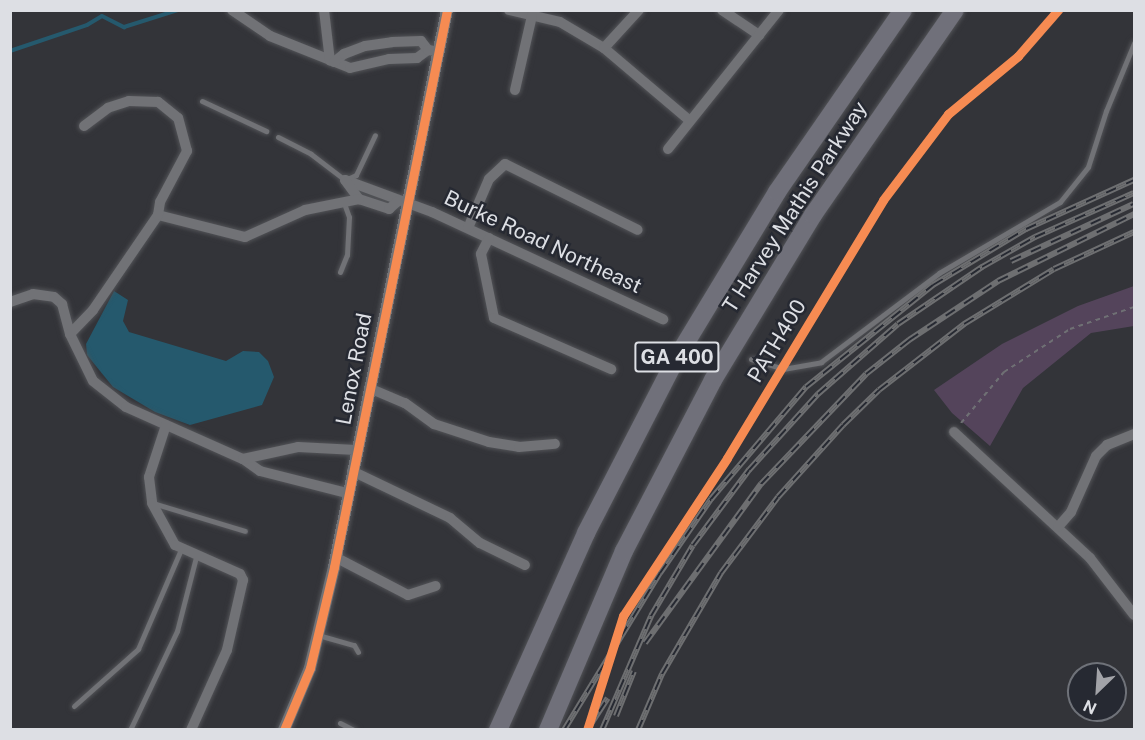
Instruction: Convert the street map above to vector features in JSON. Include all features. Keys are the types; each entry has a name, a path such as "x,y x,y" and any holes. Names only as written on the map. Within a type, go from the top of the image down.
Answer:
{"highway":[{"name":"T Harvey Mathis Parkway","path":"498,729 586,533 676,359 777,192 903,10"},
{"name":"T Harvey Mathis Parkway","path":"548,729 624,551 713,380 813,215 955,10"}],"street":[{"path":"324,10 332,62"},
{"name":"Lenox Road","path":"284,729 310,668 318,636 369,388 401,203 434,51 447,10"},
{"path":"509,10 560,22 604,48 689,120"},
{"path":"604,48 639,10"},
{"path":"723,10 759,35"},
{"path":"668,149 779,10"},
{"path":"236,12 270,36 332,62 350,68 389,59 417,58 434,51 420,40 387,43 344,54 332,62"},
{"path":"515,90 532,16"},
{"path":"387,43 389,59"},
{"path":"69,334 93,310 158,215 160,202 187,151 178,118 158,102 129,101 108,108 84,126"},
{"path":"468,228 489,179 505,164 638,230"},
{"path":"345,180 359,199"},
{"name":"Burke Road Northeast","path":"345,180 468,228 663,319"},
{"path":"371,203 374,192"},
{"path":"158,215 245,237 305,210 359,199 389,209 401,203"},
{"path":"489,238 482,254 494,318 610,369"},
{"path":"10,302 33,294 54,297 62,304 69,334 93,381 126,407 243,459 271,474 347,493"},
{"path":"369,388 405,403 435,424 489,442 519,447 555,444"},
{"path":"166,425 149,477 152,503 175,545 196,557 240,574 243,580 227,650 190,729"},
{"path":"954,432 1090,558 1134,615"},
{"path":"1058,527 1071,512 1096,456 1107,445 1134,434"},
{"path":"243,459 274,453 282,455 298,447 356,450"},
{"path":"271,474 274,453"},
{"path":"352,471 450,518 480,543 525,565"},
{"path":"335,557 408,595 436,586"}],"lane":[{"path":"751,359 783,369 821,362 939,273 1060,202 1088,167 1106,111 1134,43"},
{"path":"202,102 266,131"},
{"path":"278,137 311,154 345,180 356,175 375,135"},
{"path":"340,272 348,246 349,217 344,203"},
{"path":"152,503 245,531"},
{"path":"74,706 138,649 181,549"},
{"path":"130,729 177,631 196,557"},
{"path":"318,636 354,645 358,652"},
{"path":"340,723 354,729"}],"path":[{"path":"954,432 1004,372 1070,329 1134,307"}],"shaded area":[{"path":"1134,286 1134,326 1091,333 1023,388 990,446 952,413 934,390 1002,344 1078,306"}],"water":[{"path":"114,291 128,300 123,321 129,332 226,361 243,351 259,352 268,361 274,377 262,405 190,425 155,412 113,387 87,355 86,344"}],"waterway":[{"path":"10,51 87,25 102,16 124,27 178,10"}],"railway":[{"path":"564,730 660,573 711,499 806,387 933,285 1026,229 1134,180"},
{"path":"602,730 651,616 693,545 749,470 818,394 898,324 982,267 1035,237 1134,193"},
{"path":"1011,261 1133,204"},
{"path":"645,643 761,484 866,374 909,340 998,281 1134,214"},
{"path":"638,730 662,674 721,573 778,497 843,425 879,390 964,324 1054,269 1134,232"},
{"path":"616,716 634,671"},
{"path":"587,730 608,698"}],"cycle path":[{"path":"284,730 310,668 334,567 447,10"},
{"name":"PATH400","path":"587,730 623,616 727,458 883,200 948,114 1018,56 1058,10"}]}
